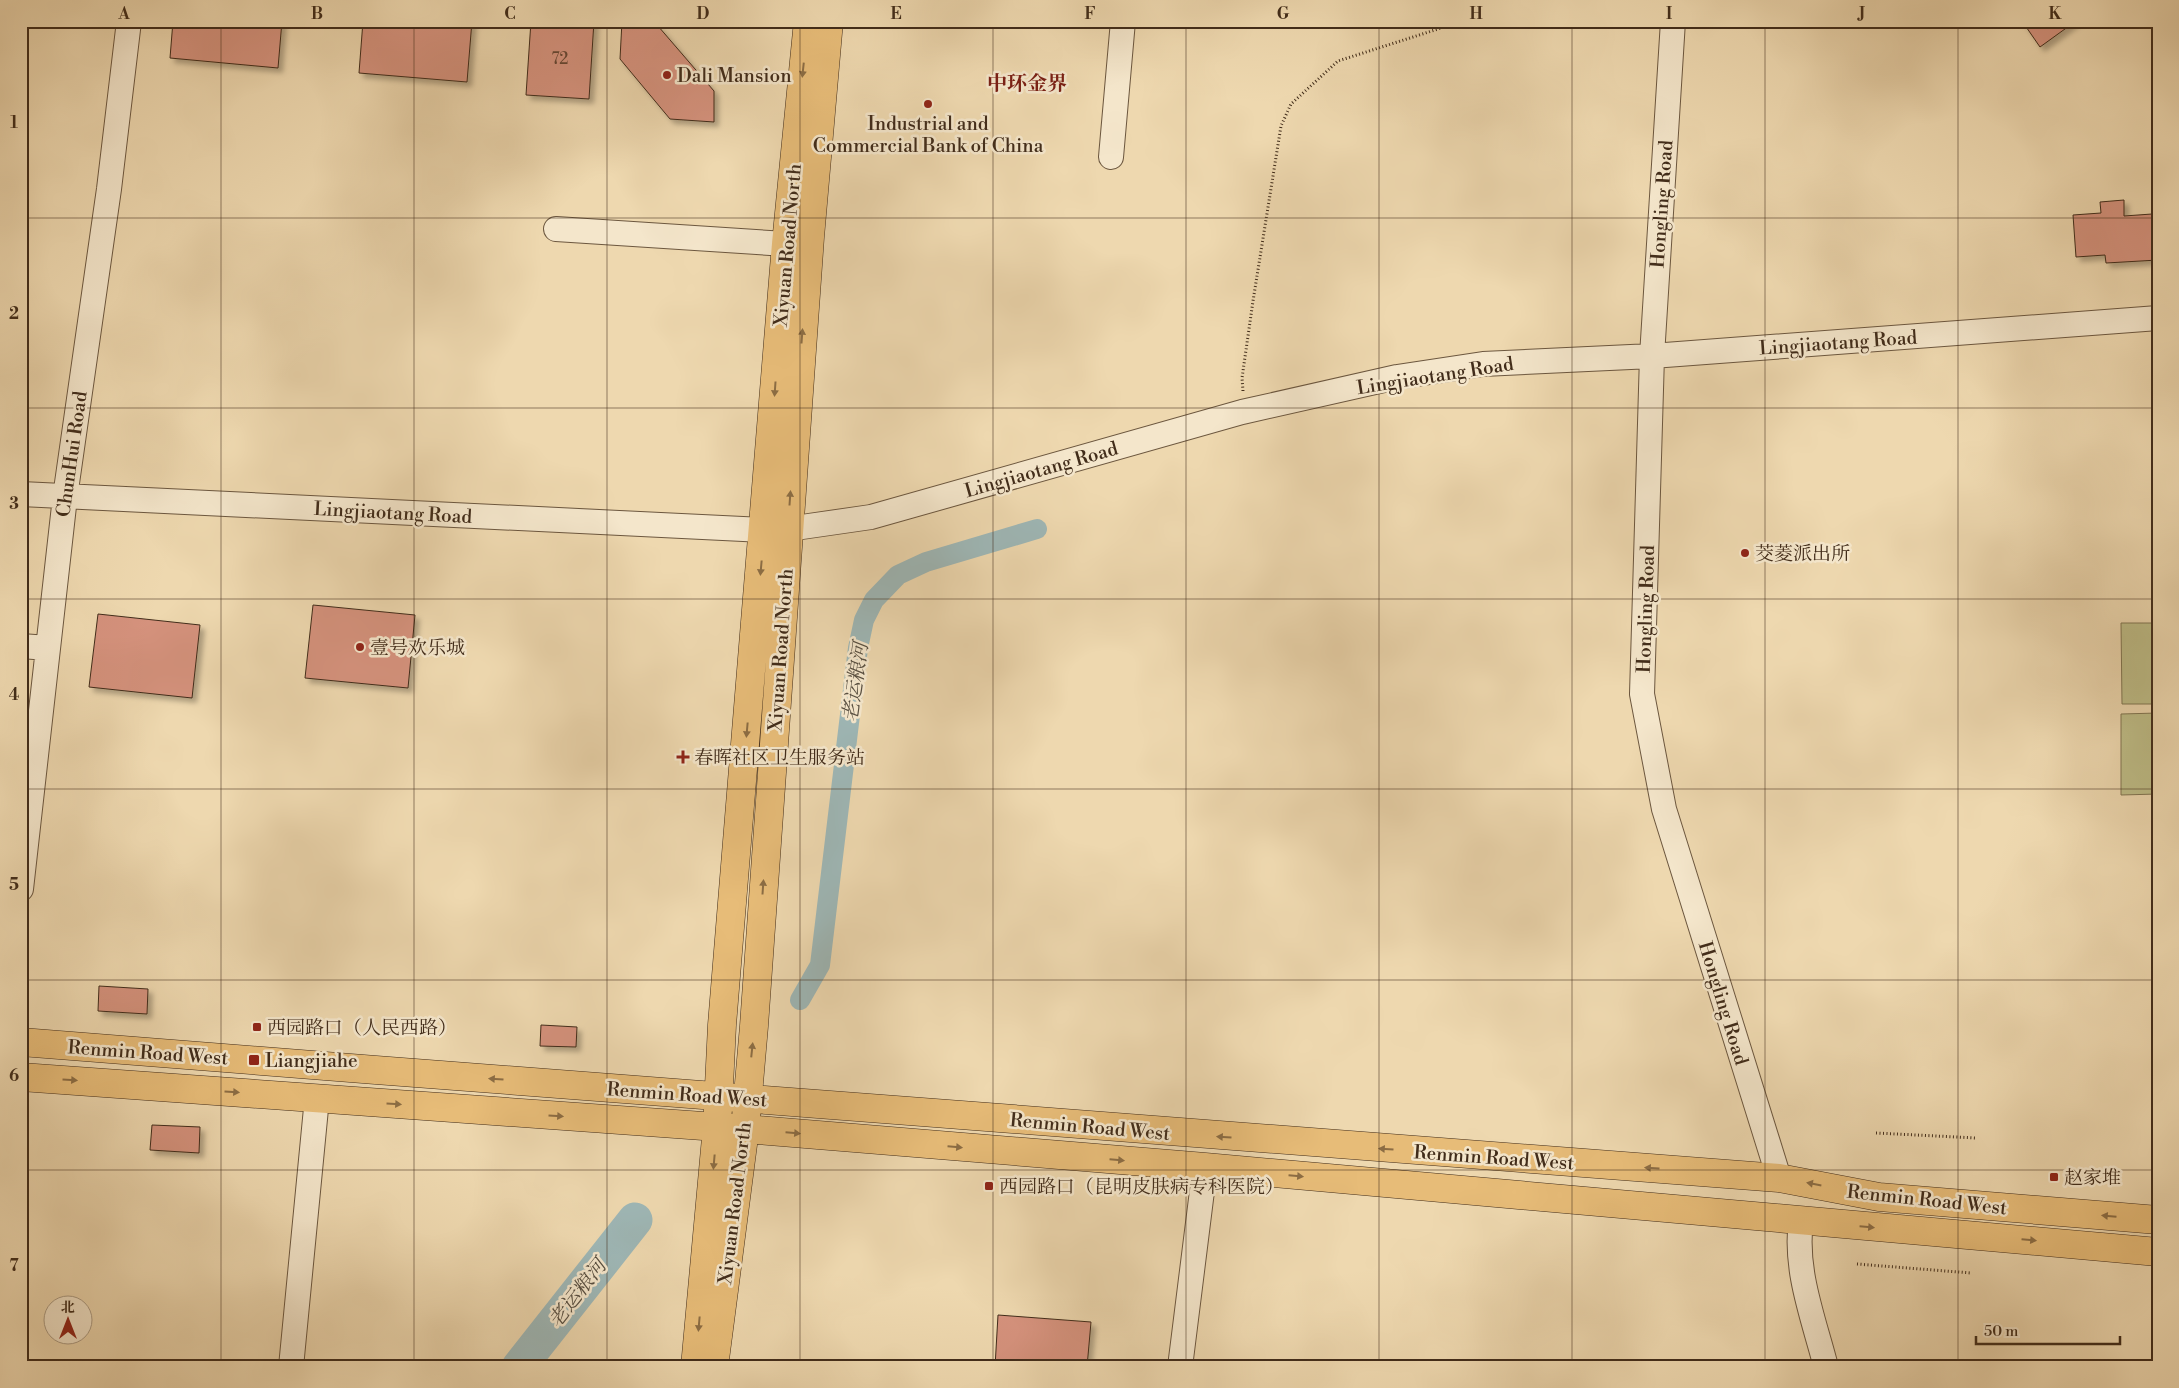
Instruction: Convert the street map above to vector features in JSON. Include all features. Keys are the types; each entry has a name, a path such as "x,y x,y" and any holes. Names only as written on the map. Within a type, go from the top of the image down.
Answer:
{"main road":[{"name":"Xiyuan Road North","path":"714,1367 744,1129 754,1026 776,530 786,244 808,21"},
{"name":"Xiyuan Road North","path":"695,1367 717,1127 723,1016 810,236 829,21"},
{"name":"Renmin Road West","path":"21,1042 747,1098 1102,1128 1779,1178 1879,1197 2158,1220"},
{"name":"Renmin Road West","path":"21,1077 744,1129 1205,1167 2158,1252"}],"street":[{"name":"ChunHui Road","path":"21,889 65,496 109,189 129,21"},
{"path":"1111,157 1123,21"},
{"name":"Hongling Road","path":"1673,21 1652,356 1642,694 1664,809 1779,1178"},
{"path":"556,229 786,244"},
{"name":"Lingjiaotang Road","path":"21,494 776,530 871,517 1242,412 1397,377 1483,364 1652,356 2158,318"},
{"path":"21,646 48,648"},
{"path":"291,1367 317,1098"},
{"path":"1180,1367 1205,1167"},
{"path":"1801,1221 1798,1239 1801,1269 1826,1367"}],"path":[{"path":"1242,412 1242,378 1254,291 1281,126 1291,104 1338,61 1463,21"},
{"path":"1876,1133 1976,1138"},
{"path":"1857,1264 1971,1273"}],"shaded area":[{"path":"2121,623 2158,623 2158,704 2122,704"},
{"path":"2158,713 2158,794 2121,795 2121,714"}],"building":[{"path":"173,21 282,21 278,68 170,58"},
{"path":"363,21 472,21 467,82 359,73"},
{"path":"531,21 594,21 589,99 526,95"},
{"name":"Dali Mansion","path":"622,21 658,26 714,91 714,122 670,119 620,59"},
{"path":"2022,21 2076,21 2040,47"},
{"path":"2124,200 2124,216 2152,214 2152,207 2158,207 2158,260 2106,263 2105,255 2076,257 2073,215 2101,213 2100,202"},
{"name":"壹号欢乐城","path":"313,605 415,615 408,688 305,678"},
{"path":"98,614 200,625 192,698 89,687"},
{"path":"99,986 148,989 147,1014 98,1011"},
{"path":"541,1025 577,1027 576,1047 540,1046"},
{"path":"152,1125 200,1127 199,1153 150,1150"},
{"path":"998,1315 1091,1322 1087,1367 995,1367"}],"waterway":[{"name":"老运粮河","path":"800,1000 820,965 858,648 864,620 874,600 898,575 926,562 1037,529"},
{"name":"老运粮河","path":"519,1367 635,1220"}],"place":[{"name":"Dali Mansion","path":"667,75"},
{"name":"Industrial and Commercial Bank of China","path":"928,104"},
{"name":"茭菱派出所","path":"1745,553"},
{"name":"壹号欢乐城","path":"360,647"},
{"name":"春晖社区卫生服务站","path":"683,757"},
{"name":"西园路口（人民西路）","path":"257,1027"},
{"name":"Liangjiahe","path":"254,1060"},
{"name":"赵家堆","path":"2054,1177"},
{"name":"西园路口（昆明皮肤病专科医院）","path":"989,1186"}],"district":[{"name":"中环金界","path":"1027,83"}]}
